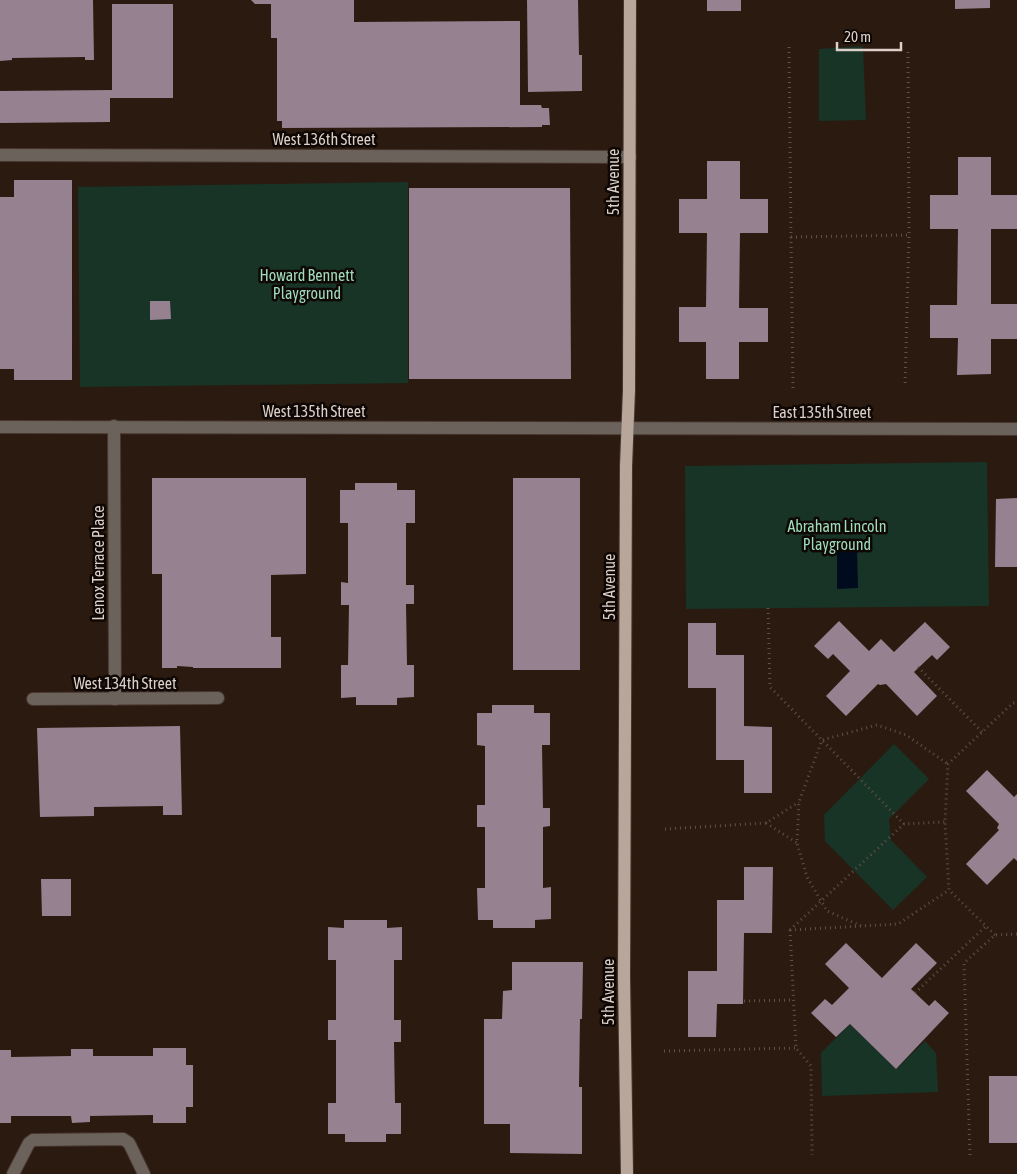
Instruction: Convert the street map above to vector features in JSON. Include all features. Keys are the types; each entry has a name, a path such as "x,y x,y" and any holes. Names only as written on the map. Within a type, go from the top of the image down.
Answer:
{"main road":[{"name":"5th Avenue","path":"627,1174 624,978 630,0"}],"street":[{"name":"West 136th Street","path":"0,155 630,157"},
{"name":"West 135th Street","path":"0,426 627,427"},
{"name":"Lenox Terrace Place","path":"114,426 115,699"},
{"name":"East 135th Street","path":"627,427 1017,429"},
{"name":"West 134th Street","path":"33,699 218,698"},
{"path":"13,1174 29,1143 33,1140 94,1139 126,1140 144,1174"}],"path":[{"path":"789,47 793,389"},
{"path":"906,387 909,234 908,52"},
{"path":"791,237 909,234"},
{"path":"768,608 770,687 904,824"},
{"path":"918,667 982,732"},
{"path":"995,935 949,890 945,822 948,764 1013,703 1017,702"},
{"path":"822,740 877,725 906,735 948,764"},
{"path":"822,740 799,802 797,843 807,877 827,911 861,926"},
{"path":"664,829 766,823 799,802"},
{"path":"790,930 904,824 945,822"},
{"path":"766,823 797,843"},
{"path":"790,930 898,924 949,890"},
{"path":"915,993 986,926"},
{"path":"790,930 796,1048 811,1066 812,1155"},
{"path":"970,1155 964,963 995,935 1017,934"},
{"path":"744,1001 793,1000"},
{"path":"664,1051 796,1048"}],"green space":[{"path":"863,46 866,120 819,121 819,49"},
{"name":"Howard Bennett Playground","path":"408,182 408,383 80,387 78,187"},
{"name":"Abraham Lincoln Playground","path":"987,462 989,606 686,609 685,466"},
{"path":"894,744 929,779 889,819 891,840 927,877 893,910 825,841 824,815"},
{"path":"850,1024 896,1069 925,1041 936,1053 938,1092 822,1096 821,1053"}],"water":[{"path":"837,549 857,550 858,588 837,589"}],"building":[{"path":"0,0 93,0 94,60 85,60 85,57 12,58 12,60 0,61"},
{"path":"251,0 354,0 354,22 520,21 520,105 541,105 542,108 549,108 550,125 542,125 542,127 282,128 282,121 277,121 277,38 271,38 271,4 255,4"},
{"path":"527,0 578,0 579,55 582,55 582,91 528,92"},
{"path":"707,0 741,0 741,11 707,11"},
{"path":"955,0 990,0 990,8 955,9"},
{"path":"112,4 173,4 173,98 110,98 110,122 0,123 0,91 112,90"},
{"path":"958,157 991,157 991,195 1017,195 1017,229 991,229 991,304 1017,304 1017,339 991,339 991,374 957,375 958,338 930,338 930,305 957,305 958,229 930,229 930,195 958,195"},
{"path":"707,161 740,161 740,199 768,199 768,233 740,233 739,308 768,308 768,342 739,342 739,379 706,379 706,342 679,342 679,307 706,307 707,233 679,233 679,199 707,199"},
{"path":"14,180 72,180 72,380 14,380 14,369 0,369 0,197 14,197"},
{"path":"409,188 570,188 571,379 409,379"},
{"path":"150,301 170,301 171,319 150,320"},
{"path":"152,478 306,478 306,574 271,575 271,637 281,637 281,668 193,668 177,666 177,668 162,668 162,574 152,574"},
{"path":"513,478 580,478 580,670 513,670"},
{"path":"355,483 397,483 397,490 415,490 415,523 406,523 406,585 414,585 414,604 406,604 407,665 414,665 414,697 397,698 397,705 356,705 356,697 341,698 341,665 348,665 349,605 341,605 341,582 348,583 348,523 340,523 340,490 355,490"},
{"path":"1017,498 1017,567 995,567 996,499"},
{"path":"839,621 869,651 881,639 894,652 925,622 950,647 937,660 932,655 914,672 937,696 917,716 886,684 878,684 846,716 826,696 850,671 833,654 828,659 814,646"},
{"path":"688,623 716,623 716,655 744,655 744,726 772,727 772,793 744,793 744,760 716,760 716,688 688,688"},
{"path":"492,705 534,705 534,713 550,713 550,745 542,745 543,808 550,808 550,826 543,827 543,888 551,887 551,919 535,920 535,928 493,928 493,920 478,920 477,888 485,888 485,827 477,827 477,805 485,805 485,746 477,745 477,713 492,713"},
{"path":"180,726 182,815 163,815 163,806 94,807 94,816 40,817 37,728"},
{"path":"987,770 1014,797 1017,794 1017,861 1014,858 987,885 966,864 999,830 997,828 999,824 966,791"},
{"path":"744,867 773,867 772,933 744,933 743,1004 717,1004 716,1037 688,1037 688,971 717,971 717,900 744,900"},
{"path":"41,879 71,879 71,916 42,916"},
{"path":"344,920 387,920 387,928 402,927 402,960 394,960 394,1020 401,1020 401,1042 394,1042 395,1103 401,1103 401,1134 386,1134 386,1142 345,1142 345,1134 328,1134 328,1103 336,1103 336,1040 328,1040 328,1020 336,1020 336,960 328,960 328,927 344,928"},
{"path":"846,943 882,978 916,943 937,963 911,989 929,1006 935,1000 949,1013 896,1069 850,1024 836,1037 811,1013 825,999 832,1005 849,988 825,964"},
{"path":"512,962 583,962 579,1087 582,1087 582,1154 510,1153 510,1124 484,1124 484,1019 502,1019 503,991 512,990"},
{"path":"153,1048 186,1048 186,1065 193,1065 193,1107 186,1107 186,1123 153,1123 153,1115 90,1116 90,1122 72,1123 71,1116 11,1116 11,1123 0,1123 0,1050 11,1050 11,1057 71,1056 71,1049 93,1049 93,1056 153,1056"},
{"path":"989,1076 1017,1076 1017,1143 989,1143"}]}
